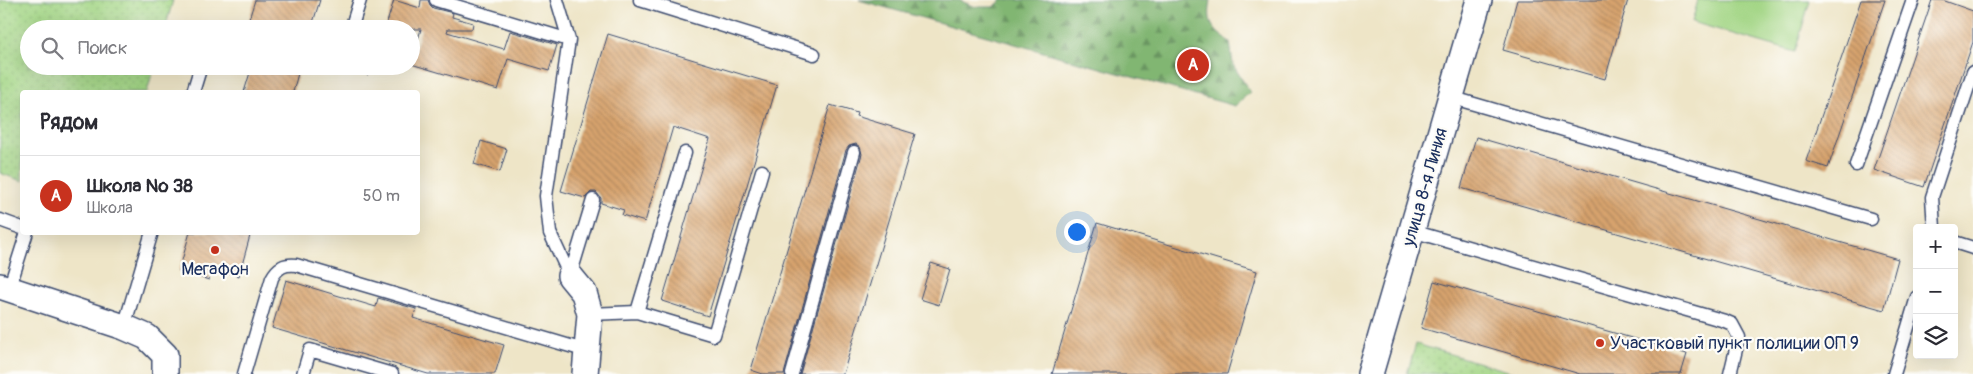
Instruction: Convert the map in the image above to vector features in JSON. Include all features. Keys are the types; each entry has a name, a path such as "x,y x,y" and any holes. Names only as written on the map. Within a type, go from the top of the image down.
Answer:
{"street":[{"name":"улица 8-я Линия","path":"1370,374 1479,0"},
{"path":"570,276 584,293 590,314 586,362"},
{"path":"4,288 124,326 147,337 165,364"}],"lane":[{"path":"354,20 360,0"},
{"path":"436,0 570,40"},
{"path":"557,0 570,40 546,196 550,233 570,276"},
{"path":"640,0 814,54"},
{"path":"1856,165 1914,0"},
{"path":"1934,224 1932,197 1973,72"},
{"path":"194,90 198,75"},
{"path":"1450,97 1871,219"},
{"path":"792,374 854,152"},
{"path":"637,312 684,153"},
{"path":"590,314 637,312 714,335 762,171"},
{"path":"570,276 593,200"},
{"path":"0,220 20,227"},
{"path":"1412,231 1732,324 1739,337 1730,374"},
{"path":"4,288 26,235"},
{"path":"124,326 151,235"},
{"path":"1958,243 1973,248"},
{"path":"244,374 272,278 281,266 288,264 296,265 586,362"},
{"path":"1894,374 1913,311"},
{"path":"303,374 310,350 392,374"}],"green space":[{"path":"0,0 173,0 167,20 20,20 20,75 152,75 148,90 20,90 20,180 0,173"},
{"path":"859,0 958,0 976,7 993,7 1000,0 1211,0 1210,20 1212,25 1218,33 1230,42 1233,65 1250,92 1235,106"},
{"path":"1698,0 1810,0 1795,52 1692,22"},
{"path":"1416,344 1518,374 1407,374"}],"building":[{"path":"255,0 320,0 314,20 249,19"},
{"path":"394,0 420,8 421,0 428,0 433,8 453,13 452,17 473,23 472,29 448,29 447,32 504,49 510,31 557,45 549,71 508,59 498,90 420,67 420,20 388,20"},
{"path":"1517,0 1628,0 1605,79 1503,50"},
{"path":"1861,0 1885,0 1828,168 1806,161"},
{"path":"1932,0 1942,0 1973,11 1973,42 1924,187 1874,170"},
{"path":"608,34 777,85 708,316 662,301 710,139 673,127 645,222 622,215 624,210 601,203 601,198 596,192 591,192 585,198 561,191"},
{"path":"249,75 298,75 294,90 245,90"},
{"path":"830,105 857,113 856,116 915,134 843,374 800,374 862,154 860,147 856,144 849,146 846,150 784,374 763,374 751,370"},
{"path":"1476,137 1898,259 1884,310 1461,188"},
{"path":"481,141 507,149 500,172 474,164"},
{"path":"1097,223 1257,271 1227,374 1052,374"},
{"name":"Мегафон","path":"189,235 250,235 239,276 212,268 209,280 179,271"},
{"path":"931,263 950,269 939,305 920,299"},
{"path":"286,280 376,307 378,298 416,309 413,318 504,345 495,374 428,374 272,328"},
{"path":"1434,281 1687,354 1681,374 1580,374 1421,328"}],"place":[{"name":"Школа № 38","path":"1193,65"},
{"name":"Мегафон","path":"215,250"},
{"name":"Участковый пункт полиции ОП 9","path":"1600,343"}]}
